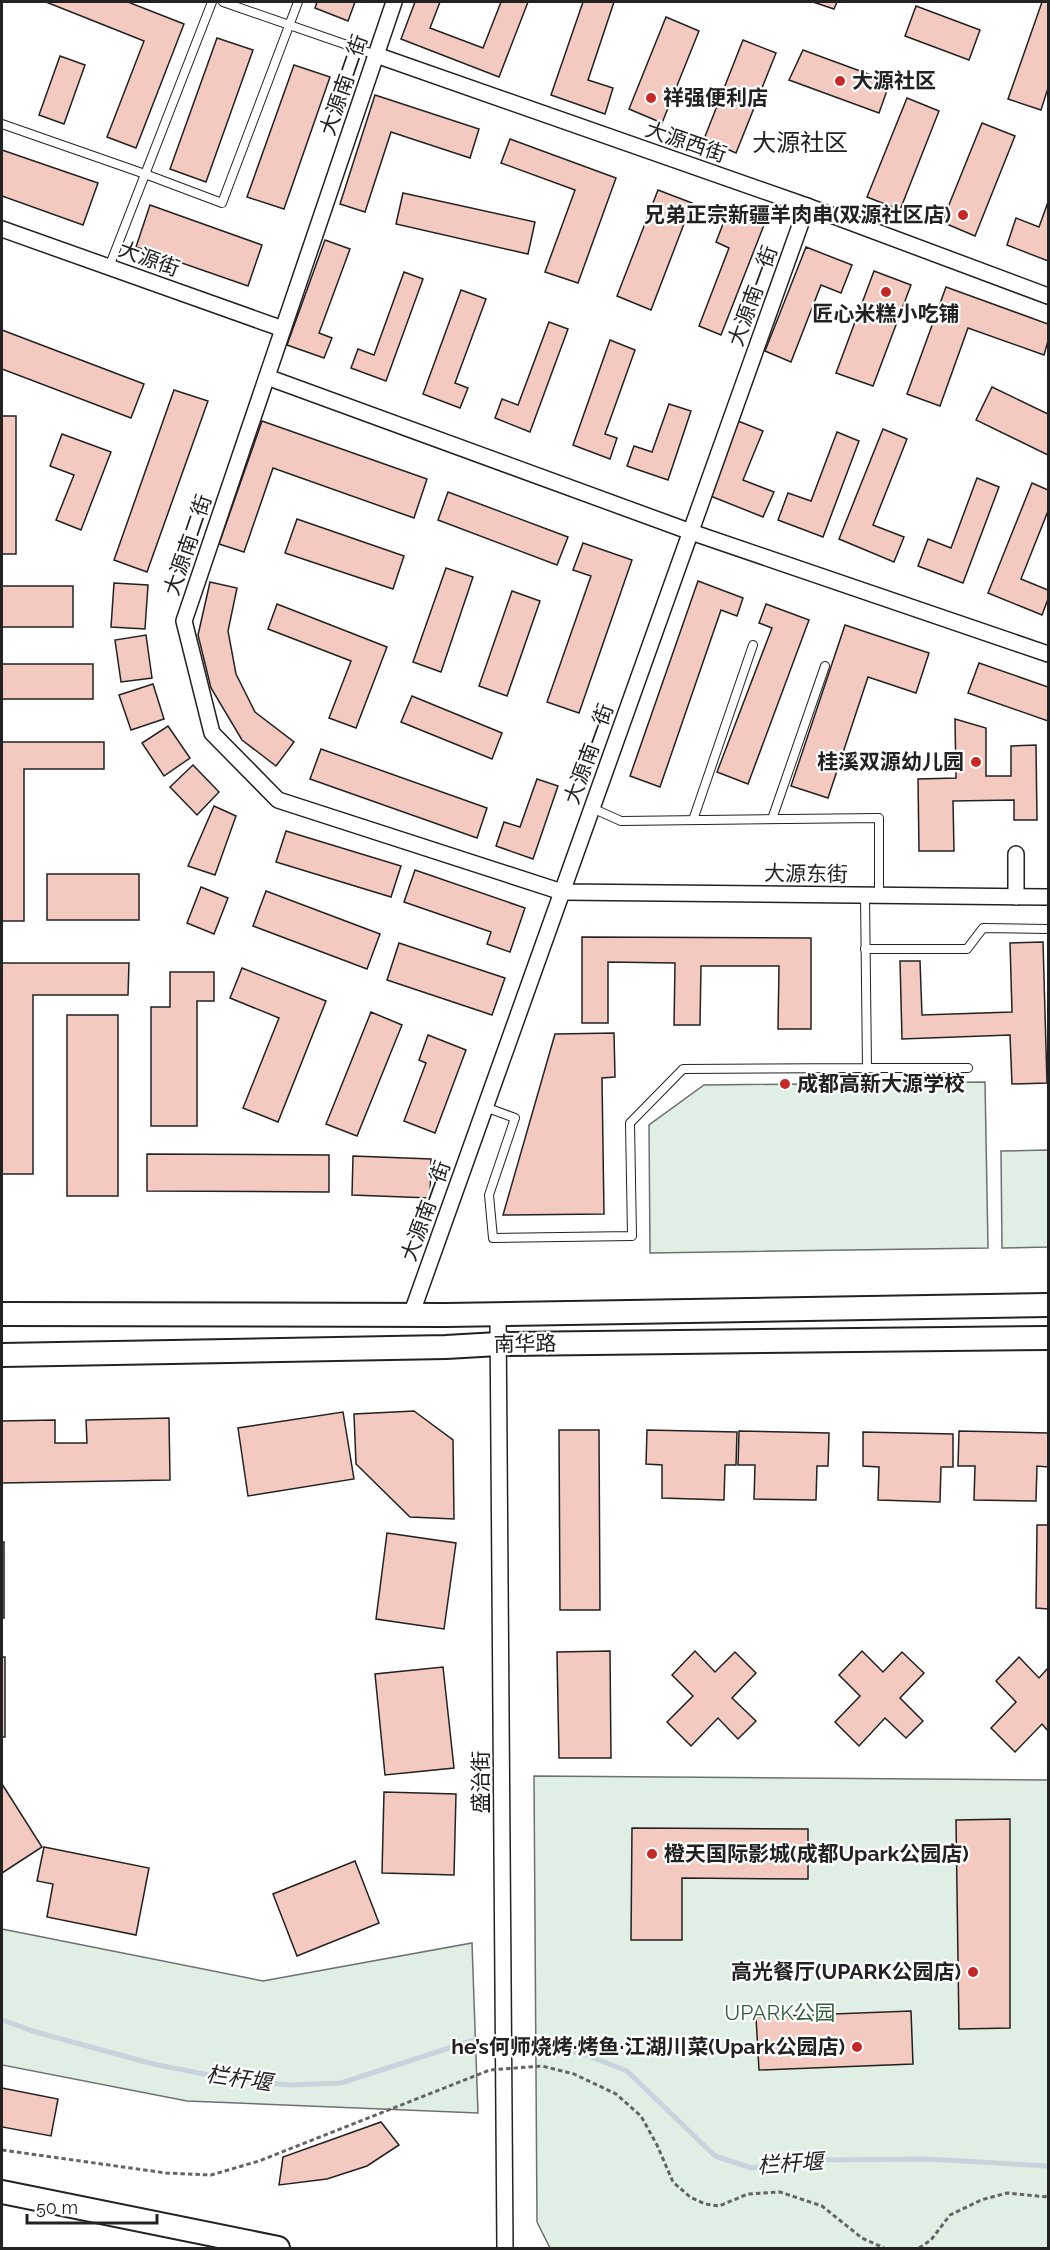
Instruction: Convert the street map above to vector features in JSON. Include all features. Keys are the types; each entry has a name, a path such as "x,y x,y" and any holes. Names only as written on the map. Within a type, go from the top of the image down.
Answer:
{"main road":[{"name":"南华路","path":"2,1314 498,1315 1048,1305"},
{"name":"南华路","path":"2,1355 434,1348 498,1344 1048,1338"},
{"path":"2,2192 278,2248"}],"street":[{"name":"大源南二街","path":"394,2 184,621 212,733 278,800 562,892"},
{"name":"大源西街","path":"376,55 807,207 1048,296"},
{"name":"大源南一街","path":"411,1315 807,207"},
{"name":"大源街","path":"2,229 283,329"},
{"path":"267,377 691,532 1048,654"},
{"path":"1016,854 1016,897"},
{"name":"大源东街","path":"562,892 1048,897"},
{"name":"盛治街","path":"498,1315 505,2248"}],"lane":[{"path":"109,267 212,2"},
{"path":"223,2 376,55"},
{"path":"2,124 222,203 298,2"},
{"path":"693,820 753,645"},
{"path":"772,819 825,666"},
{"path":"592,808 621,821 879,818 865,949 867,1068"},
{"path":"865,949 967,949 983,928 1048,929"},
{"path":"486,1107 515,1118 489,1196 493,1239 632,1236 630,1123 683,1069 968,1068"}],"path":[{"path":"2,2150 166,2173 211,2175 259,2161 490,2070 542,2066 574,2074 616,2094 633,2108 641,2116 673,2182 690,2197 705,2204 719,2206 748,2194 780,2192 822,2206 862,2238 884,2248"},
{"path":"919,2248 931,2240 950,2215 981,2200 1007,2193 1048,2197"}],"green space":[{"path":"985,1082 988,1248 650,1253 649,1125 704,1085"},
{"path":"1048,1150 1048,1247 1002,1248 1001,1151"},
{"name":"UPARK公园","path":"534,1776 1048,1780 1048,2248 550,2248 537,2222"},
{"path":"2,1929 263,1981 472,1943 478,2113 187,2101 2,2065"}],"building":[{"path":"46,2 128,2 184,24 136,148 107,137 144,41"},
{"path":"317,2 355,2 348,21 315,8"},
{"path":"415,2 440,2 430,28 483,48 501,2 528,2 499,77 401,39"},
{"path":"583,2 614,2 588,80 613,88 605,114 551,95"},
{"path":"813,2 837,2 834,9"},
{"path":"1042,2 1048,2 1048,88 1041,110 1008,99"},
{"path":"916,6 980,30 969,60 905,36"},
{"path":"666,17 699,31 662,123 629,109"},
{"path":"217,38 253,50 206,182 170,169"},
{"path":"743,40 776,53 736,153 704,139"},
{"name":"大源社区","path":"803,50 890,82 879,113 789,80"},
{"path":"60,56 85,65 64,124 39,115"},
{"path":"294,65 330,77 284,209 247,197"},
{"path":"375,95 479,129 470,158 391,132 365,212 340,204"},
{"path":"907,98 939,111 900,210 867,197"},
{"path":"982,123 1015,136 975,236 942,222"},
{"path":"510,139 616,178 578,283 545,272 575,190 501,163"},
{"path":"2,150 98,183 83,225 2,196"},
{"path":"658,190 692,203 651,310 617,296"},
{"path":"403,193 535,222 528,254 396,224"},
{"path":"1048,202 1048,261 1007,245 1016,218 1039,227"},
{"path":"150,205 262,245 248,286 136,247"},
{"path":"728,211 764,225 721,335 699,326 729,248 716,242"},
{"path":"325,240 350,249 319,333 332,338 324,358 287,345"},
{"path":"806,247 852,265 841,293 821,285 791,362 765,351"},
{"path":"874,271 911,285 873,386 836,373"},
{"path":"404,272 423,279 386,381 351,368 358,349 374,355"},
{"path":"946,287 1048,324 1048,341 1044,355 968,328 940,406 907,394"},
{"path":"461,290 486,299 455,383 468,388 460,408 423,394"},
{"path":"549,322 568,329 530,432 495,418 502,399 518,405"},
{"path":"2,330 144,384 131,418 2,369"},
{"path":"610,340 635,350 605,434 617,438 610,459 573,445"},
{"path":"992,387 1048,414 1048,455 976,420"},
{"path":"174,390 208,401 147,572 114,560"},
{"path":"669,404 691,411 668,480 627,466 634,446 652,452"},
{"path":"2,416 16,416 16,554 2,554"},
{"path":"262,421 427,479 414,518 273,468 244,552 219,544"},
{"path":"738,421 763,431 743,480 774,492 763,517 708,495"},
{"path":"883,429 907,439 873,525 904,537 894,562 839,539"},
{"path":"837,432 859,441 823,537 778,520 788,493 811,501"},
{"path":"62,434 111,452 81,530 56,520 74,475 50,466"},
{"path":"977,478 999,487 963,583 918,566 928,539 951,548"},
{"path":"1032,483 1048,490 1048,511 1021,579 1048,590 1048,599 1042,615 988,593"},
{"path":"448,492 568,537 557,565 438,520"},
{"path":"297,519 404,556 393,589 285,553"},
{"path":"583,543 632,560 579,713 547,702 591,576 573,570"},
{"path":"446,568 473,577 441,672 413,662"},
{"path":"698,581 743,598 737,616 721,610 660,787 630,776"},
{"path":"210,582 237,588 228,631 236,674 255,712 294,742 276,766 242,740 211,688 198,635"},
{"path":"114,583 148,585 145,629 111,627"},
{"path":"2,586 73,586 73,627 2,627"},
{"path":"512,591 540,601 507,696 479,686"},
{"path":"277,604 387,647 356,728 329,718 351,661 268,629"},
{"path":"766,604 809,620 748,784 717,772 772,628 759,623"},
{"path":"845,625 929,653 916,693 868,677 828,798 791,786"},
{"path":"146,635 152,678 121,682 115,640"},
{"path":"979,663 1048,687 1048,721 968,693"},
{"path":"2,664 93,664 93,699 2,699"},
{"path":"153,684 164,719 131,730 119,695"},
{"path":"412,696 502,733 492,759 401,722"},
{"path":"955,719 986,728 986,776 1011,776 1011,746 1036,745 1037,820 1014,820 1014,800 953,801 954,851 919,851 918,779 956,778"},
{"path":"168,726 190,758 164,776 142,743"},
{"path":"2,742 104,742 104,769 24,769 24,921 2,921"},
{"path":"321,749 487,808 477,838 310,779"},
{"path":"193,765 219,792 197,815 170,787"},
{"path":"537,779 558,786 533,859 496,846 504,822 520,827"},
{"path":"214,806 236,816 215,875 188,866"},
{"path":"286,831 401,866 391,897 276,862"},
{"path":"415,870 525,908 510,952 487,944 491,932 404,902"},
{"path":"47,874 139,874 139,920 47,920"},
{"path":"201,887 228,898 214,934 187,923"},
{"path":"266,891 380,934 367,969 253,926"},
{"path":"582,937 811,938 811,1029 778,1029 779,966 701,966 700,1025 674,1025 675,963 608,962 608,1023 582,1023"},
{"path":"1043,942 1047,1083 1012,1084 1010,1035 902,1039 900,961 920,961 922,1015 1012,1012 1010,943"},
{"path":"399,943 505,978 492,1015 387,980"},
{"path":"2,963 129,963 128,995 33,995 33,1174 2,1174"},
{"path":"242,968 326,1001 278,1122 243,1108 279,1018 230,998"},
{"path":"170,972 214,972 214,1001 197,1001 197,1126 151,1126 151,1007 170,1007"},
{"path":"371,1012 402,1025 357,1136 326,1124"},
{"path":"67,1015 118,1015 118,1196 67,1196"},
{"path":"614,1033 615,1077 602,1078 604,1214 503,1215 555,1034"},
{"path":"428,1035 466,1050 435,1133 404,1121 426,1063 419,1060"},
{"path":"147,1154 329,1155 329,1192 147,1191"},
{"path":"353,1156 431,1159 430,1198 352,1195"},
{"path":"414,1411 453,1440 454,1519 410,1517 356,1464 354,1414"},
{"path":"343,1412 354,1479 248,1496 238,1428"},
{"path":"169,1418 170,1480 2,1483 2,1421 55,1420 55,1443 87,1443 86,1420"},
{"path":"559,1430 599,1430 600,1610 560,1610"},
{"path":"647,1430 737,1432 736,1465 725,1465 724,1500 662,1498 662,1465 646,1464"},
{"path":"739,1431 829,1433 828,1466 817,1466 816,1500 754,1499 755,1465 738,1465"},
{"path":"959,1431 1048,1433 1048,1467 1037,1466 1036,1501 974,1500 975,1466 958,1466"},
{"path":"863,1432 953,1434 953,1467 941,1467 940,1502 878,1500 879,1467 863,1466"},
{"path":"1037,1525 1048,1525 1048,1609 1036,1608"},
{"path":"387,1533 456,1543 444,1629 376,1619"},
{"path":"2,1542 4,1542 4,1618 2,1618"},
{"path":"610,1651 611,1758 559,1758 557,1652"},
{"path":"695,1651 715,1672 735,1652 756,1673 732,1698 756,1721 738,1739 718,1718 691,1746 667,1722 693,1696 672,1675"},
{"path":"862,1651 883,1672 902,1652 924,1673 900,1698 923,1721 906,1738 885,1718 859,1746 835,1722 860,1696 839,1675"},
{"path":"2,1657 5,1657 5,1737 2,1737"},
{"path":"1019,1657 1039,1678 1048,1668 1048,1731 1042,1724 1015,1752 991,1728 1016,1702 996,1681"},
{"path":"443,1667 454,1768 385,1775 375,1674"},
{"path":"2,1784 42,1847 2,1873"},
{"path":"384,1792 456,1794 454,1875 382,1873"},
{"path":"1010,1819 1010,2028 959,2029 956,1820"},
{"path":"632,1828 808,1829 808,1879 682,1878 682,1940 631,1940"},
{"path":"44,1847 149,1868 136,1935 47,1917 53,1884 37,1881"},
{"path":"355,1861 379,1923 297,1956 273,1894"},
{"path":"911,2011 913,2064 759,2070 756,2017"},
{"path":"2,2088 58,2099 51,2136 2,2127"},
{"path":"381,2122 399,2145 367,2166 327,2179 279,2185 283,2157"}],"waterway":[{"name":"栏杆堰","path":"2,2020 36,2032 153,2064 235,2080 290,2085 341,2083 477,2039"},
{"name":"栏杆堰","path":"536,2044 584,2054 627,2071 715,2156 752,2168 813,2160 927,2159 1048,2166"}],"place":[{"name":"大源社区","path":"840,81"},
{"name":"祥强便利店","path":"651,98"},
{"name":"兄弟正宗新疆羊肉串(双源社区店)","path":"963,215"},
{"name":"匠心米糕小吃铺","path":"886,292"},
{"name":"桂溪双源幼儿园","path":"976,762"},
{"name":"成都高新大源学校","path":"785,1084"},
{"name":"橙天国际影城(成都Upark公园店)","path":"652,1854"},
{"name":"高光餐厅(UPARK公园店)","path":"973,1972"},
{"name":"he’s何师烧烤·烤鱼·江湖川菜(Upark公园店)","path":"857,2047"}],"district":[{"name":"大源社区","path":"800,143"}]}
